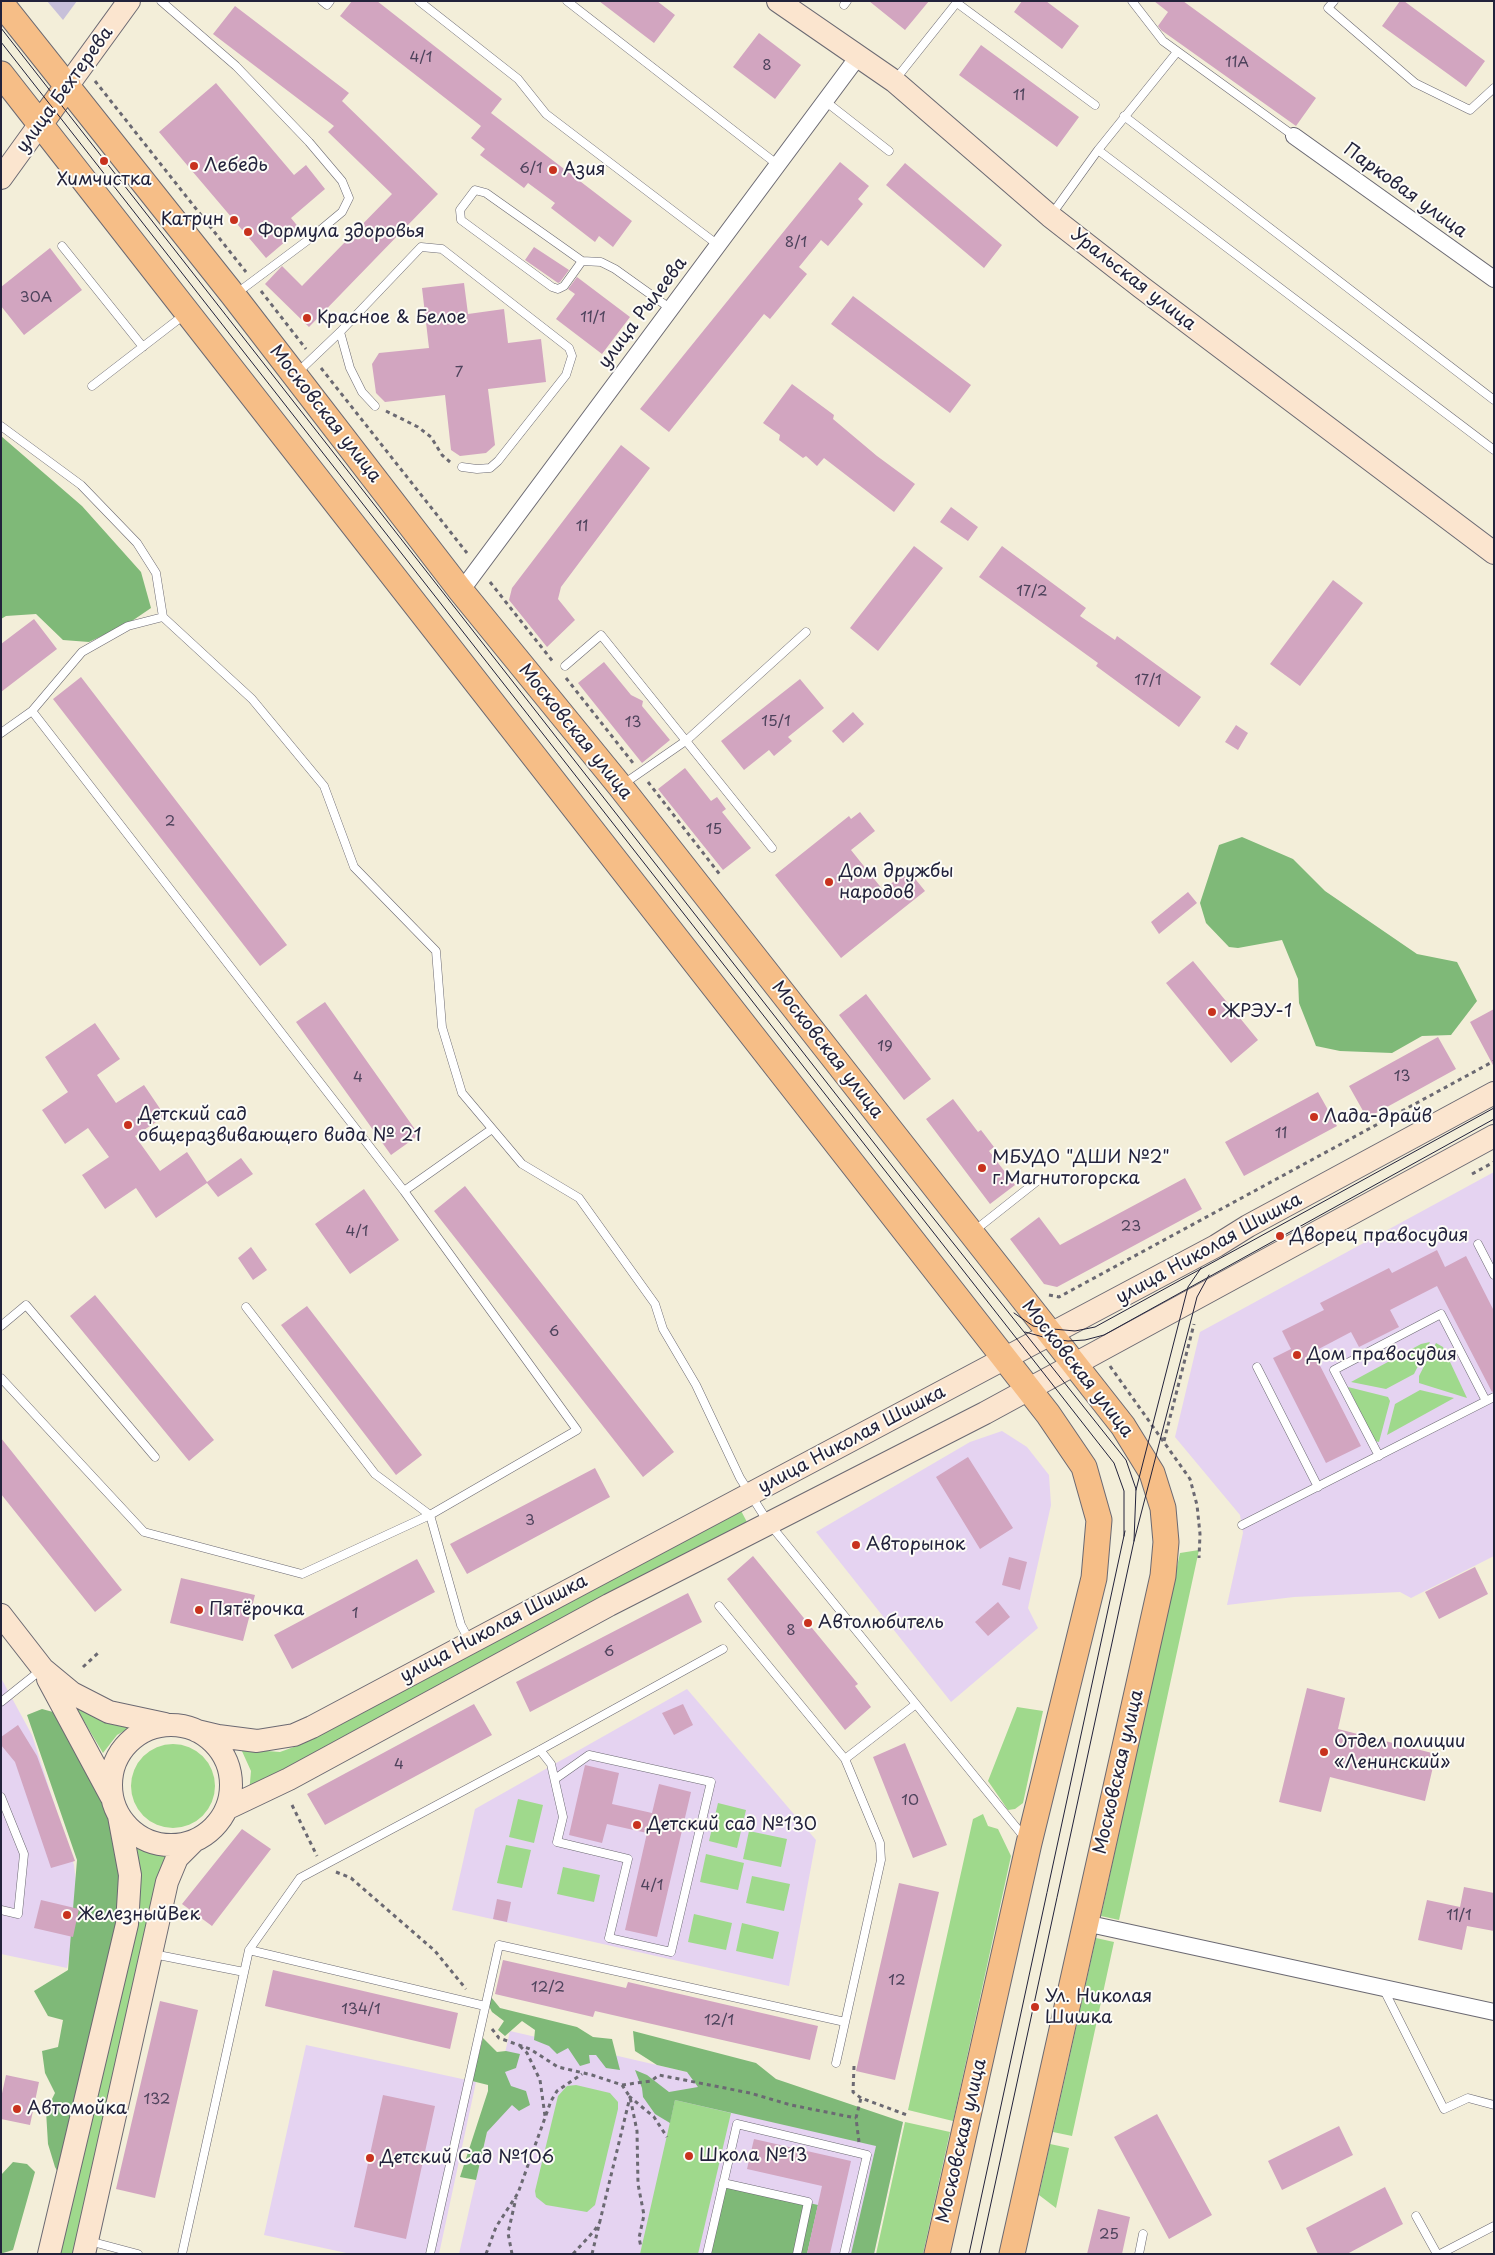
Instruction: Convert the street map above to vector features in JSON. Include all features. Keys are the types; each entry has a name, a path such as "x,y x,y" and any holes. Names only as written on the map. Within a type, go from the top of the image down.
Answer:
{"main road":[{"name":"улица Бехтерева","path":"1,178 129,1"},
{"name":"Уральская улица","path":"778,1 857,58 894,82 1050,216 1494,553"},
{"name":"Московская улица","path":"1,3 233,295 461,591 620,786 1051,1334 1123,1426 1152,1472 1163,1508 1166,1542 1163,1576 1012,2254"},
{"name":"Московская улица","path":"1,74 1059,1428 1084,1467 1099,1520 1094,1578 1029,1843 937,2254"},
{"name":"улица Николая Шишка","path":"197,1731 257,1741 294,1735 1005,1359 1494,1093"},
{"name":"улица Николая Шишка","path":"226,1809 290,1779 609,1604 1028,1389 1494,1136"},
{"path":"1,1616 43,1669 59,1685 97,1707 124,1716 168,1725 183,1726 197,1731 212,1741 224,1756 230,1774 231,1792 226,1809 215,1826 194,1841 177,1858 172,1868 85,2247"},
{"path":"43,1669 115,1807 129,1829 143,1839 160,1845 177,1845 194,1841"},
{"path":"49,2254 126,1924 130,1875 115,1807 112,1773 123,1749 136,1736 151,1728 168,1725"}],"street":[{"name":"улица Рылеева","path":"461,591 857,58"},
{"name":"Парковая улица","path":"1294,136 1494,278"},
{"path":"1085,1923 1494,2012"}],"lane":[{"path":"160,1 236,66 309,142 342,181 349,198 342,212 233,295"},
{"path":"322,1 327,5 330,1"},
{"path":"419,1 518,80 546,114 718,245"},
{"path":"566,1 778,165"},
{"path":"1132,1 1163,41 1294,136"},
{"path":"1334,1 1328,8 1415,83 1470,110 1494,88"},
{"path":"894,82 957,2 1095,105"},
{"path":"1050,216 1124,116 1177,52"},
{"path":"825,101 889,151"},
{"path":"1124,116 1494,400"},
{"path":"1098,150 1494,450"},
{"path":"582,261 564,286 558,289 552,287 460,220 460,210 475,190 486,193 582,261 601,262 615,269 671,309"},
{"path":"62,246 143,347"},
{"path":"295,375 340,332 421,247 442,248 569,348 572,356 566,375 498,461 490,468 477,470 462,467"},
{"path":"92,386 188,312"},
{"path":"340,332 350,368 362,392 375,406"},
{"path":"1,426 82,485 137,543 156,574 163,616 252,699 324,786 354,867 436,951 442,1027 462,1093 522,1164 579,1198 655,1304 663,1329 696,1385 749,1493 768,1522 1029,1843"},
{"path":"1,733 32,712 82,652 128,626 163,616"},
{"path":"620,786 687,740 806,632"},
{"path":"564,670 601,635 772,848"},
{"path":"1,1378 144,1532 302,1574 430,1515 577,1430 404,1191 32,712"},
{"path":"404,1191 492,1129"},
{"path":"971,1233 1041,1178"},
{"path":"1478,1244 1494,1276"},
{"path":"1,1326 26,1305 155,1457"},
{"path":"246,1307 375,1474 430,1515 461,1625 469,1642"},
{"path":"1379,1456 1334,1370 1441,1314 1486,1401"},
{"path":"1257,1367 1318,1486"},
{"path":"1242,1525 1494,1396"},
{"path":"718,1606 845,1759 880,1843 881,1860 836,2062"},
{"path":"182,2254 249,1950 300,1878 723,1650"},
{"path":"1,1702 43,1669"},
{"path":"845,1759 916,1704"},
{"path":"540,1750 551,1764 563,1817 557,1842 628,1859 609,1938 672,1952 711,1782 589,1755 555,1779"},
{"path":"1,1797 24,1854 18,1914 1,1910"},
{"path":"430,2254 499,1945 845,2022"},
{"path":"249,1950 485,2006"},
{"path":"151,1954 244,1972"},
{"path":"1383,1988 1444,2109 1468,2098 1494,2105"},
{"path":"708,2254 737,2124 868,2154 844,2254"},
{"path":"723,2183 808,2202 796,2254"},
{"path":"1416,2216 1438,2254 1494,2226"},
{"path":"1139,2254 1144,2234"},
{"path":"85,2247 138,2254"}],"path":[{"path":"94,78 556,666"},
{"path":"375,406 418,427 431,437 446,459 462,467"},
{"path":"564,670 725,882"},
{"path":"1044,1294 1059,1297 1494,1060"},
{"path":"1164,1441 1192,1324 1200,1320"},
{"path":"83,1667 98,1653"},
{"path":"292,1805 312,1847 323,1865 351,1878 434,1951 465,1987 474,2004"},
{"path":"482,2022 489,2026 499,2038 518,2044 558,2067 622,2085 651,2081 659,2075 750,2093 856,2118"},
{"path":"518,2044 527,2053 540,2080 545,2119"},
{"path":"854,2066 853,2092 861,2098 907,2115"},
{"path":"512,2254 508,2233 518,2193 545,2119 557,2091 582,2074"},
{"path":"622,2085 630,2096 654,2117 667,2137"},
{"path":"592,2254 602,2219 630,2096"},
{"path":"630,2096 637,2131 638,2184 644,2214 639,2238 641,2247"},
{"path":"857,2152 859,2142 856,2118 861,2098"},
{"path":"486,2254 496,2227 518,2193"},
{"path":"573,2254 602,2219"}],"shaded area":[{"path":"47,1 77,1 63,20"},
{"path":"1494,1172 1494,1556 1411,1598 1400,1592 1294,1597 1227,1605 1243,1533 1240,1515 1175,1437 1200,1332"},
{"name":"Авторынок","path":"1002,1431 1027,1447 1049,1475 1051,1505 1028,1608 1038,1628 951,1702 816,1532 970,1442"},
{"path":"1,1678 32,1735 74,1865 79,1909 67,1968 1,1954"},
{"name":"Детский сад №130","path":"687,1689 816,1840 789,1986 452,1910 475,1809"},
{"name":"Школа №13","path":"510,2031 903,2122 874,2254 459,2254"},
{"name":"Детский Сад №106","path":"306,2045 476,2082 439,2254 351,2254 264,2235"}],"green space":[{"path":"1,436 82,506 141,572 151,608 129,623 89,642 63,640 36,614 6,616 1,619"},
{"path":"1242,837 1293,859 1325,891 1417,954 1457,962 1477,1001 1451,1035 1422,1036 1392,1053 1340,1051 1316,1046 1299,1003 1298,979 1282,940 1238,948 1229,947 1206,923 1200,903 1219,845"},
{"path":"1430,1342 1414,1374 1386,1389 1351,1382 1421,1344"},
{"path":"1436,1343 1443,1347 1467,1398 1419,1383 1419,1376"},
{"path":"1348,1387 1388,1397 1390,1401 1379,1442 1375,1441"},
{"path":"1420,1390 1454,1398 1387,1435 1395,1404"},
{"path":"739,1507 748,1524 249,1794 251,1771 241,1749 280,1752 302,1744"},
{"path":"1199,1550 1119,1920 1101,1916 1180,1553"},
{"path":"1017,1707 1043,1711 1023,1803 1015,1809 1008,1810 988,1781"},
{"path":"76,1708 131,1727 117,1735 103,1753"},
{"path":"42,1709 53,1712 101,1796 116,1843 121,1871 118,1915 63,2182 55,2167 48,2144 46,2111 55,2093 45,2073 42,2051 58,2047 63,2020 48,2016 34,1991 68,1970 77,1860 27,1715"},
{"path":"173,1744 189,1747 203,1756 212,1770 215,1786 212,1802 203,1816 189,1825 173,1828 157,1825 143,1816 134,1802 131,1786 134,1770 143,1756 157,1747"},
{"path":"518,1799 543,1805 534,1843 509,1837"},
{"path":"718,1803 746,1810 737,1848 709,1841"},
{"path":"983,1814 988,1826 998,1829 1011,1856 953,2121 908,2110 973,1819"},
{"path":"749,1831 787,1839 781,1867 743,1859"},
{"path":"134,1842 150,1849 170,1853 78,2254 59,2254"},
{"path":"506,1845 531,1850 522,1888 497,1883"},
{"path":"706,1854 744,1863 738,1890 700,1882"},
{"path":"563,1867 600,1875 594,1902 557,1894"},
{"path":"752,1876 790,1884 784,1911 746,1903"},
{"path":"694,1914 732,1923 726,1950 688,1942"},
{"path":"742,1923 779,1932 773,1959 736,1951"},
{"path":"1096,1938 1114,1942 1072,2136 1053,2132"},
{"path":"491,1997 500,2008 577,2027 593,2037 612,2039 620,2070 606,2068 596,2055 589,2055 590,2063 580,2066 568,2048 557,2054 549,2046 534,2040 535,2030 522,2021 505,2036 498,2030 504,2021 492,2012 489,2006"},
{"path":"633,2031 756,2063 776,2079 903,2122 874,2254 851,2254 876,2146 675,2100 670,2123 655,2114 643,2097 642,2088 635,2070 647,2075 669,2092 698,2087 687,2072 657,2065 635,2051"},
{"path":"483,2038 497,2052 506,2051 520,2054 516,2068 505,2072 511,2086 526,2091 530,2105 519,2111 512,2105 487,2132 476,2180 460,2177 488,2091 488,2085 472,2081"},
{"path":"576,2085 610,2093 618,2102 618,2109 595,2205 587,2212 546,2205 536,2197 535,2191 558,2096 567,2086"},
{"path":"675,2100 731,2113 698,2254 640,2254"},
{"path":"905,2122 950,2132 923,2254 876,2254"},
{"path":"1050,2144 1069,2148 1056,2208 1039,2195"},
{"path":"13,2162 27,2164 35,2172 13,2250 1,2253 1,2175"},
{"path":"723,2183 818,2205 807,2254 707,2254"}],"building":[{"path":"352,1 377,1 502,99 491,113 632,221 613,247 599,236 595,242 551,208 555,203 528,183 524,188 480,155 485,149 471,138 481,126 340,16"},
{"path":"599,1 657,1 675,15 654,43"},
{"path":"869,1 929,1 905,30"},
{"path":"1022,1 1046,1 1079,26 1062,49 1014,12"},
{"path":"1154,1 1183,1 1316,98 1296,126 1161,30 1158,26 1168,12"},
{"path":"1400,1 1404,1 1485,61 1466,87 1382,26"},
{"path":"235,6 349,93 342,101 438,194 309,327 265,284 282,266 302,286 392,194 328,132 334,126 213,34"},
{"path":"759,33 801,65 775,99 733,67"},
{"path":"981,45 1079,117 1057,147 959,75"},
{"path":"216,83 294,175 306,165 325,189 291,218 300,229 266,258 159,132"},
{"path":"840,162 869,186 858,199 863,204 828,246 821,240 799,267 807,274 770,319 764,314 669,432 640,409"},
{"path":"905,163 1002,245 984,268 886,185"},
{"path":"534,247 569,270 560,282 558,283 525,260"},
{"path":"50,248 82,290 24,335 1,306 1,287"},
{"path":"577,277 630,317 602,354 556,319 575,294 568,289"},
{"path":"464,283 468,314 504,309 508,343 541,339 546,382 488,389 495,445 486,453 460,456 451,450 445,395 385,402 376,393 372,364 379,353 429,348 422,288"},
{"path":"853,296 971,385 950,413 831,324"},
{"path":"792,384 834,415 833,419 877,456 915,484 894,512 824,458 817,466 806,456 803,458 779,440 780,435 763,423"},
{"path":"621,445 650,468 561,587 558,599 575,620 547,647 509,600 512,588"},
{"path":"951,507 978,527 968,541 940,522"},
{"path":"914,546 943,568 878,651 850,628"},
{"path":"1002,546 1086,608 1080,616 1115,640 1117,636 1201,697 1179,727 1096,666 1098,663 979,577"},
{"path":"1333,580 1363,603 1300,686 1270,664"},
{"path":"34,619 57,649 1,692 1,644"},
{"path":"604,662 631,695 643,701 642,706 670,740 642,763 578,683"},
{"path":"81,677 287,945 260,966 53,699"},
{"path":"800,679 824,708 788,737 792,741 774,756 769,750 744,770 721,741"},
{"path":"853,712 864,724 843,743 832,731"},
{"path":"1236,725 1248,733 1238,750 1225,742"},
{"path":"685,768 711,801 717,797 726,809 722,812 751,848 723,870 658,789"},
{"name":"Дом дружбы народов","path":"860,812 875,831 851,850 883,890 908,870 925,891 841,958 775,875 849,816 851,819"},
{"path":"1188,892 1197,903 1159,934 1151,922"},
{"name":"ЖРЭУ-1","path":"1193,961 1258,1040 1231,1063 1166,983"},
{"path":"866,994 931,1079 904,1100 839,1015"},
{"path":"325,1002 419,1135 391,1155 296,1022"},
{"path":"1494,1009 1494,1067 1470,1022"},
{"path":"95,1023 120,1059 97,1075 116,1103 144,1085 165,1116 135,1136 160,1171 187,1152 207,1182 241,1158 253,1174 218,1197 207,1183 156,1218 136,1188 105,1209 82,1175 109,1157 88,1128 65,1144 42,1110 68,1092 45,1057"},
{"path":"1438,1037 1456,1069 1367,1118 1349,1086"},
{"path":"1318,1092 1337,1126 1244,1176 1225,1142"},
{"name":"МБУДО \"ДШИ №2\" г.Магнитогорска","path":"953,1099 978,1132 981,1130 994,1147 989,1151 1015,1185 990,1204 926,1119"},
{"path":"1185,1178 1202,1209 1057,1287 1044,1284 1010,1239 1039,1217 1060,1245"},
{"path":"465,1186 674,1452 643,1477 434,1211"},
{"path":"364,1189 399,1240 350,1274 315,1224"},
{"path":"251,1247 267,1270 253,1280 238,1258"},
{"name":"Дом правосудия","path":"1437,1250 1445,1267 1466,1256 1494,1311 1494,1391 1492,1392 1437,1286 1390,1310 1399,1327 1359,1347 1351,1332 1313,1352 1361,1446 1326,1463 1273,1358 1291,1349 1282,1331 1324,1310 1320,1303 1389,1268 1392,1273"},
{"path":"95,1295 214,1440 189,1461 70,1316"},
{"path":"307,1306 422,1455 396,1475 281,1325"},
{"path":"1,1438 122,1590 95,1612 1,1494"},
{"path":"968,1457 1013,1528 980,1549 936,1477"},
{"path":"595,1468 610,1497 467,1574 450,1544"},
{"path":"753,1556 858,1684 855,1686 871,1707 845,1730 727,1579"},
{"path":"1009,1557 1027,1562 1020,1590 1002,1585"},
{"path":"417,1559 435,1592 292,1669 274,1635"},
{"path":"1475,1567 1488,1594 1439,1619 1425,1592"},
{"path":"181,1578 255,1595 243,1641 170,1623"},
{"path":"688,1593 702,1622 530,1712 516,1682"},
{"path":"998,1602 1010,1617 988,1636 975,1622"},
{"path":"1307,1688 1345,1698 1338,1729 1436,1754 1425,1801 1330,1777 1321,1812 1279,1802"},
{"path":"474,1704 492,1735 325,1825 307,1794"},
{"path":"683,1704 693,1725 674,1735 662,1713"},
{"path":"18,1725 37,1756 75,1861 51,1868 15,1762 1,1745 1,1737"},
{"path":"905,1743 947,1845 913,1858 873,1757"},
{"path":"585,1765 619,1773 612,1804 652,1813 659,1784 691,1792 657,1937 625,1930 647,1833 607,1824 602,1843 569,1835"},
{"path":"242,1829 271,1849 212,1926 182,1904"},
{"path":"899,1883 939,1892 895,2080 856,2071"},
{"path":"1464,1887 1494,1893 1494,1931 1467,1926 1462,1950 1418,1940 1427,1900 1460,1907"},
{"path":"497,1899 511,1902 507,1922 493,1919"},
{"path":"41,1900 79,1909 73,1937 34,1928"},
{"path":"503,1960 626,1988 628,1982 818,2026 810,2060 595,2011 593,2017 495,1994"},
{"path":"273,1970 458,2013 450,2049 265,2006"},
{"path":"160,2001 198,2010 155,2198 116,2189"},
{"name":"Автомойка","path":"6,2075 39,2082 30,2125 1,2119 1,2098"},
{"name":"Детский Сад №106","path":"383,2095 435,2106 406,2239 354,2227"},
{"path":"1157,2114 1212,2215 1169,2239 1114,2137"},
{"path":"1339,2126 1353,2155 1282,2190 1268,2161"},
{"name":"Школа №13","path":"754,2139 851,2161 830,2254 807,2254 822,2186 747,2169"},
{"path":"1385,2187 1403,2224 1347,2254 1318,2254 1306,2228"},
{"path":"1098,2209 1130,2217 1122,2254 1087,2254"}],"tram line":[{"path":"1,28 903,1180 1126,1460 1136,1489 1134,1541"},
{"path":"1,42 1114,1463 1124,1491 1124,1536"},
{"path":"1014,1313 1033,1326 1075,1331 1095,1327 1494,1108"},
{"path":"1025,1332 1068,1341 1085,1340 1104,1335 1494,1119"},
{"path":"1136,1490 1188,1287 1201,1268"},
{"path":"980,2254 1134,1541 1197,1297 1209,1275"},
{"path":"969,2254 1125,1531"}],"place":[{"name":"Химчистка","path":"104,161"},
{"name":"Лебедь","path":"194,166"},
{"name":"Азия","path":"553,170"},
{"name":"Катрин","path":"234,220"},
{"name":"Формула здоровья","path":"248,232"},
{"name":"Красное & Белое","path":"307,318"},
{"name":"Дом дружбы народов","path":"829,882"},
{"name":"ЖРЭУ-1","path":"1212,1012"},
{"name":"Лада-драйв","path":"1314,1117"},
{"name":"Детский сад общеразвивающего вида № 21","path":"128,1125"},
{"name":"МБУДО \"ДШИ №2\" г.Магнитогорска","path":"982,1168"},
{"name":"Дворец правосудия","path":"1280,1236"},
{"name":"Дом правосудия","path":"1297,1355"},
{"name":"Авторынок","path":"856,1545"},
{"name":"Пятёрочка","path":"199,1610"},
{"name":"Автолюбитель","path":"808,1623"},
{"name":"Отдел полиции «Ленинский»","path":"1324,1752"},
{"name":"Детский сад №130","path":"637,1825"},
{"name":"ЖелезныйВек","path":"67,1915"},
{"name":"Ул. Николая Шишка","path":"1035,2007"},
{"name":"Автомойка","path":"17,2109"},
{"name":"Школа №13","path":"689,2156"},
{"name":"Детский Сад №106","path":"370,2158"}]}
